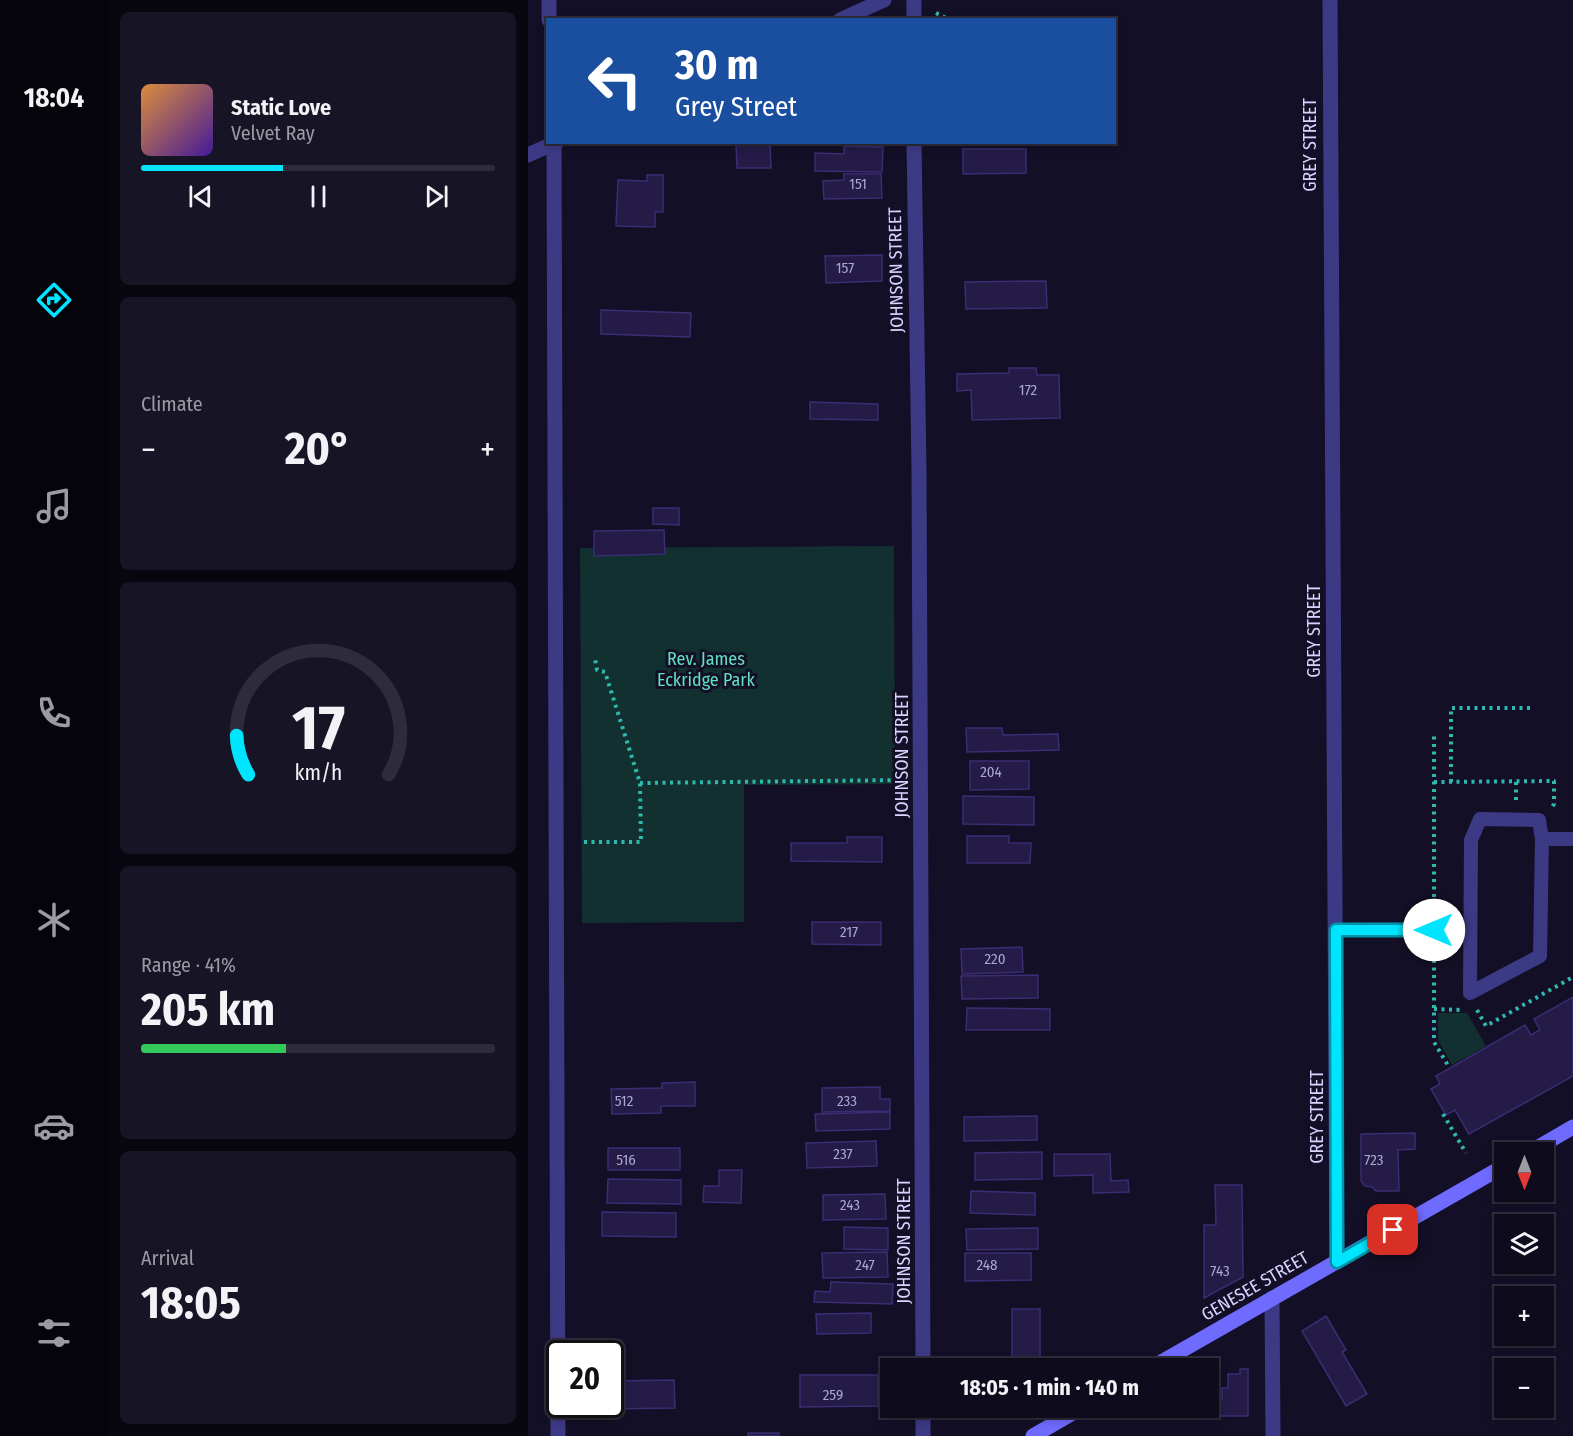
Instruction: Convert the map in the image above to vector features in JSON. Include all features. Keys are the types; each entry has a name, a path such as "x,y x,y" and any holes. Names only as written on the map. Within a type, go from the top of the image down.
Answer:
{"main road":[{"path":"1547,1142 1573,1127"},
{"name":"GENESEE STREET","path":"1168,1358 1494,1172"},
{"path":"1034,1436 1064,1418"}],"street":[{"path":"549,0 549,18"},
{"path":"844,18 884,0"},
{"path":"914,0 914,18"},
{"name":"GREY STREET","path":"1330,0 1337,1262"},
{"path":"528,155 553,144"},
{"path":"555,144 558,1436"},
{"name":"JOHNSON STREET","path":"914,144 919,482 923,1358"},
{"path":"1272,1298 1273,1436"},
{"path":"923,1418 923,1436"}],"lane":[{"path":"1480,819 1539,820 1542,839 1540,956 1470,993 1471,840 1480,819"},
{"path":"1542,839 1573,839"},
{"path":"1336,930 1470,929"}],"path":[{"path":"936,13 946,18"},
{"path":"584,842 641,842 640,783 605,672 597,670 596,659"},
{"path":"1451,782 1451,708 1531,708"},
{"path":"1434,732 1434,912"},
{"path":"640,783 904,780"},
{"path":"1434,782 1554,782 1554,804"},
{"path":"1516,782 1516,806"},
{"path":"1434,941 1434,1042 1449,1066"},
{"path":"1434,1009 1477,1010 1486,1026 1573,977"},
{"path":"1443,1114 1466,1153"}],"green space":[{"name":"Rev. James Eckridge Park","path":"894,546 895,784 744,785 744,922 582,923 580,548"},
{"path":"1438,1013 1467,1013 1486,1046 1452,1065 1438,1040"}],"building":[{"path":"736,144 770,144 771,168 737,168"},
{"path":"844,146 883,147 882,172 815,171 815,153 844,154"},
{"path":"963,149 1026,149 1026,173 963,174"},
{"path":"844,174 881,174 882,198 824,199 823,181 844,180"},
{"path":"647,175 663,175 663,212 655,212 655,227 616,226 618,180 647,181"},
{"path":"882,255 882,281 826,283 825,256"},
{"path":"1046,281 1047,308 966,309 965,282"},
{"path":"601,310 691,313 690,337 601,334"},
{"path":"1009,368 1036,368 1037,375 1059,375 1060,418 972,420 971,390 957,391 957,374 1009,373"},
{"path":"810,402 878,404 878,420 810,419"},
{"path":"653,508 679,508 679,525 653,524"},
{"path":"664,530 665,554 594,556 594,531"},
{"path":"966,728 1002,728 1003,735 1058,734 1059,750 967,752"},
{"path":"970,761 1029,761 1029,789 970,790"},
{"path":"963,796 1034,797 1034,825 963,824"},
{"path":"967,836 1009,836 1009,843 1031,843 1030,863 967,863"},
{"path":"847,837 882,837 882,862 791,861 791,843 847,843"},
{"path":"812,922 881,922 881,945 812,944"},
{"path":"1022,947 1023,972 962,974 961,949"},
{"path":"1038,975 1038,998 962,999 961,976"},
{"path":"1573,997 1573,1076 1469,1134 1455,1110 1446,1115 1431,1089 1440,1084 1436,1076 1525,1025 1531,1035 1540,1030 1534,1019"},
{"path":"967,1008 1050,1009 1050,1030 966,1030"},
{"path":"695,1082 695,1106 661,1106 661,1113 612,1114 611,1089 662,1088 662,1083"},
{"path":"880,1087 880,1099 890,1099 890,1111 822,1112 822,1088"},
{"path":"890,1112 890,1129 816,1131 815,1114"},
{"path":"1037,1116 1037,1140 964,1141 964,1117"},
{"path":"1415,1133 1415,1149 1398,1150 1399,1191 1376,1191 1372,1187 1365,1186 1361,1181 1361,1134"},
{"path":"876,1141 877,1166 807,1168 806,1143"},
{"path":"608,1148 680,1148 680,1170 608,1170"},
{"path":"1042,1152 1042,1179 975,1180 975,1153"},
{"path":"1054,1154 1110,1154 1111,1181 1128,1180 1129,1192 1093,1193 1093,1175 1054,1176"},
{"path":"719,1170 742,1170 741,1203 703,1202 704,1186 719,1186"},
{"path":"608,1179 681,1180 681,1204 607,1203"},
{"path":"1215,1185 1242,1185 1243,1277 1204,1298 1204,1225 1216,1225"},
{"path":"971,1191 1035,1193 1035,1215 970,1213"},
{"path":"885,1194 886,1219 823,1220 823,1195"},
{"path":"602,1212 676,1213 676,1237 602,1236"},
{"path":"844,1227 888,1228 888,1250 844,1249"},
{"path":"1038,1228 1038,1249 967,1250 966,1229"},
{"path":"887,1252 888,1277 823,1278 822,1253"},
{"path":"965,1253 1031,1253 1031,1280 965,1281"},
{"path":"831,1282 893,1284 892,1304 814,1302 815,1291 830,1292"},
{"path":"1012,1309 1040,1309 1040,1358 1012,1358"},
{"path":"871,1313 871,1333 817,1334 816,1314"},
{"path":"1326,1316 1346,1350 1342,1352 1367,1394 1346,1406 1302,1331"},
{"path":"1240,1369 1248,1369 1248,1416 1219,1416 1219,1400 1222,1400 1222,1388 1228,1388 1228,1374 1240,1374"},
{"path":"800,1375 878,1375 878,1406 800,1407"},
{"path":"674,1380 675,1408 624,1409 624,1381"},
{"path":"748,1433 779,1433 779,1436 748,1436"}],"route":[{"path":"1393,1230 1337,1262 1336,930 1434,930"}]}
